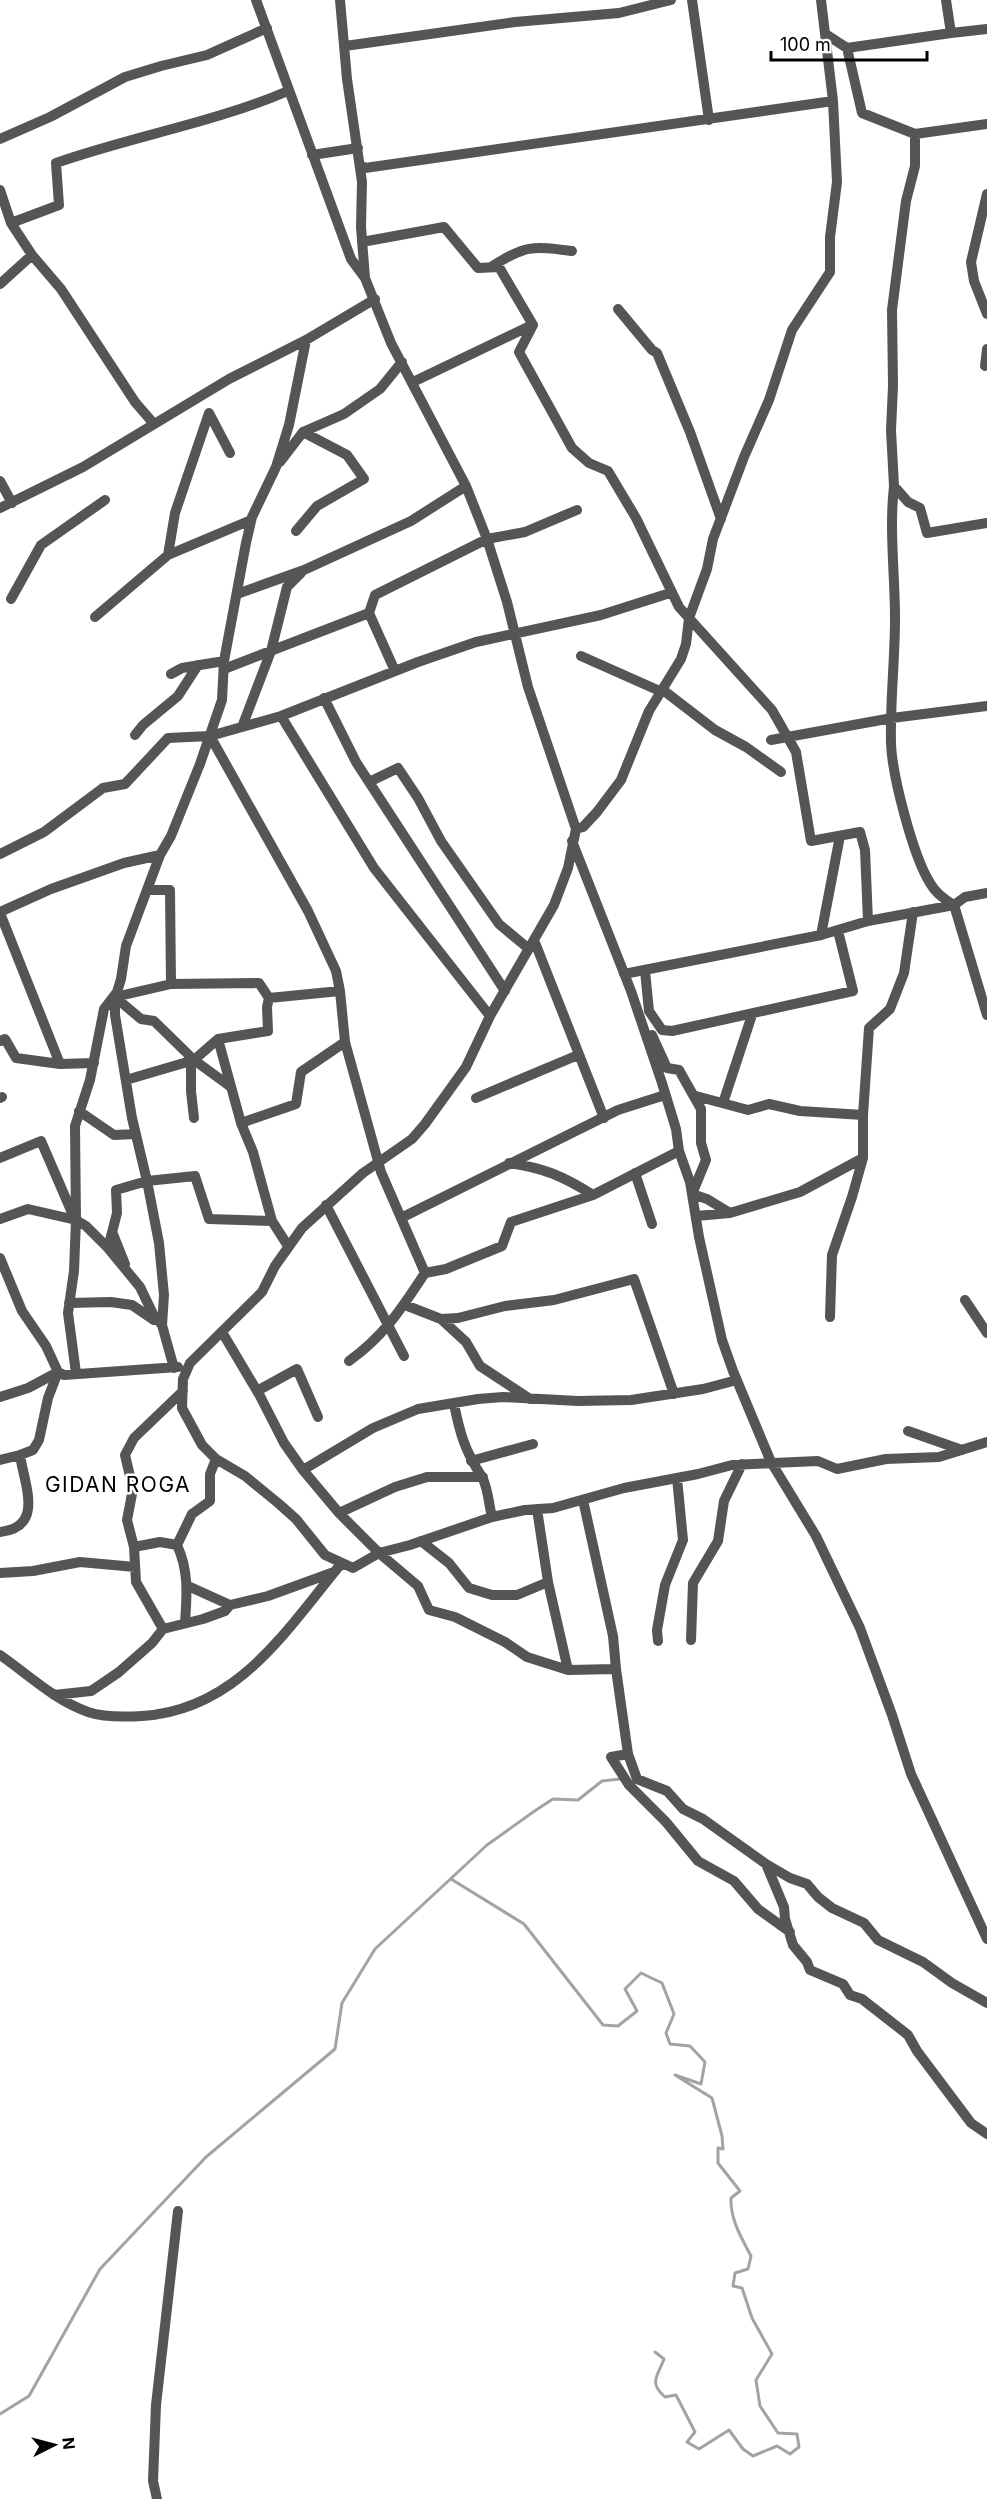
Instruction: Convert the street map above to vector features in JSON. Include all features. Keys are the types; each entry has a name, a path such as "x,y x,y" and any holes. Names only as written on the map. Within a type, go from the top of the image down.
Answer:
{"street":[{"path":"256,0 351,259 365,278 391,343 466,486 487,539 515,632 528,687 576,829 568,868 554,905 490,1016 466,1067 425,1124 411,1139 379,1160 302,1228 275,1266 262,1292 190,1363 183,1379 182,1408 202,1445 216,1459 262,1489 296,1519 338,1568"},
{"path":"340,0 347,79 360,165 365,278"},
{"path":"345,46 515,22 619,12 671,0"},
{"path":"692,0 709,120"},
{"path":"576,829 583,827 592,818 621,780 649,711 681,659 686,644 689,618 707,569 713,539 755,427 769,400 792,330 830,272 830,237 837,182 833,101 827,35 821,0"},
{"path":"946,0 951,33"},
{"path":"0,139 50,117 125,77 207,55 267,28"},
{"path":"827,35 847,48 987,29"},
{"path":"847,48 862,113 915,134 987,124"},
{"path":"11,223 59,205 56,163 110,144 205,121 288,91"},
{"path":"360,165 365,168 833,101"},
{"path":"915,134 915,166 906,201 892,310 891,430 894,486 892,542 895,618 891,746 914,845 930,884 945,900 954,905 987,1015"},
{"path":"312,155 358,148"},
{"path":"0,190 11,223 32,255 61,289 102,355 135,402 154,424"},
{"path":"987,194 982,235 971,262 974,281 987,314"},
{"path":"362,242 444,227 478,268 499,267 532,325"},
{"path":"491,267 517,250 542,247 572,251"},
{"path":"0,284 32,255"},
{"path":"0,508 83,467 229,379 306,340 375,299"},
{"path":"618,309 657,353 690,432 721,519"},
{"path":"413,382 532,325"},
{"path":"532,325 519,352 572,448 589,463 608,471 660,565 670,593 689,618 772,710 796,752 811,841 860,832 865,850 868,921"},
{"path":"174,1368 162,1325 164,1295 159,1243 135,1134 115,1015 115,997 121,980 126,946 160,855 171,836 222,700 224,665 251,520 276,466 289,425 306,340"},
{"path":"986,366 987,349"},
{"path":"276,466 303,432 344,414 380,389 402,362"},
{"path":"168,555 175,513 209,413 230,453"},
{"path":"296,531 316,506 364,479 347,455 303,432"},
{"path":"0,481 12,503"},
{"path":"237,594 304,570 411,521 466,486"},
{"path":"894,486 908,502 920,507 927,533 987,523"},
{"path":"11,599 41,544 105,500"},
{"path":"395,671 369,613 375,595 487,539 525,532 577,510"},
{"path":"95,617 168,555 251,520"},
{"path":"242,727 271,651 287,587 304,570"},
{"path":"0,854 44,832 102,788 125,784 168,738 210,736 281,716 476,642 602,615 670,593"},
{"path":"171,674 182,668 198,665 224,665 271,651 369,613"},
{"path":"581,656 662,691 715,730 746,747 781,772"},
{"path":"135,735 143,725 178,696 198,665"},
{"path":"324,699 369,782 505,991"},
{"path":"771,740 892,718 987,706"},
{"path":"281,716 374,868 490,1016"},
{"path":"210,736 308,911 336,972 345,1042 381,1172 425,1273"},
{"path":"369,782 398,768 418,798 441,841 499,924 532,944 604,1118"},
{"path":"821,935 840,836"},
{"path":"572,841 624,974 666,1095 676,1129 679,1151 690,1182 722,1340 737,1380 771,1462 816,1536 860,1628 911,1774 987,1939"},
{"path":"60,1064 0,913 72,882 124,863 160,855"},
{"path":"147,890 170,890 171,984"},
{"path":"624,974 821,935 868,921 954,905 965,897 987,893"},
{"path":"830,1317 832,1255 863,1158 863,1115 869,1028 890,1009 904,973 913,912"},
{"path":"649,1011 662,1030 672,1031 854,991 838,931"},
{"path":"645,971 652,1034 667,1068 679,1070 696,1096 701,1109 701,1143 706,1160 692,1194"},
{"path":"76,1373 68,1313 74,1271 76,1221 75,1126 94,1063 104,1009 115,997 171,984 259,983 268,998 268,1031 218,1039 193,1060 126,1080"},
{"path":"268,998 340,991"},
{"path":"115,997 141,1019 154,1021 193,1060 231,1087"},
{"path":"723,1103 752,1015"},
{"path":"0,1041 5,1039 16,1058 60,1064 94,1063"},
{"path":"218,1039 241,1123 253,1152 272,1221 288,1246"},
{"path":"241,1123 296,1104 301,1072 345,1042"},
{"path":"476,1098 578,1055"},
{"path":"193,1060 191,1091 194,1118"},
{"path":"401,1218 618,1110 666,1095"},
{"path":"696,1096 748,1110 769,1104 800,1111 863,1115"},
{"path":"79,1112 114,1136 135,1134"},
{"path":"0,1158 41,1141 76,1221"},
{"path":"350,1361 378,1338 405,1305 425,1273 446,1269 502,1246 511,1222 593,1195 679,1151"},
{"path":"696,1216 730,1213 800,1192 863,1158"},
{"path":"508,1163 538,1167 593,1195"},
{"path":"635,1173 652,1224"},
{"path":"108,1248 117,1213 116,1190 147,1181 195,1176 209,1219 272,1221"},
{"path":"692,1194 707,1199 730,1213"},
{"path":"326,1205 404,1356"},
{"path":"0,1219 28,1209 76,1221 86,1226 127,1270 140,1287 153,1314 162,1325"},
{"path":"113,1234 127,1270"},
{"path":"0,1258 22,1311 46,1346 58,1372 64,1375 174,1368 190,1363"},
{"path":"441,1319 458,1318 505,1306 554,1300 634,1280 674,1394"},
{"path":"965,1300 987,1333"},
{"path":"69,1303 111,1302 132,1305 162,1325"},
{"path":"405,1305 441,1319 466,1342 480,1366 501,1378 530,1400"},
{"path":"222,1332 284,1443 303,1470 339,1513 379,1553 418,1586 429,1610 455,1617 505,1642 527,1657 568,1670 616,1669"},
{"path":"257,1391 297,1369 318,1416"},
{"path":"0,1397 28,1388 58,1372"},
{"path":"0,1460 33,1450 39,1440 48,1398 58,1372"},
{"path":"303,1470 373,1428 418,1409 503,1397 530,1400 631,1400 703,1389 737,1380"},
{"path":"163,1629 137,1585 134,1546 128,1520 134,1489 126,1460 127,1449 134,1438 183,1391"},
{"path":"454,1404 460,1436 471,1461 483,1478 492,1518"},
{"path":"908,1431 962,1450"},
{"path":"54,1695 91,1691 119,1672 152,1643 163,1629 225,1611 230,1605 268,1596 338,1568 353,1568 379,1553 492,1518 742,1464 818,1461 837,1469 886,1459 939,1457 987,1442"},
{"path":"471,1461 533,1443"},
{"path":"0,1532 9,1531 26,1519 28,1514 30,1505 20,1455"},
{"path":"185,1623 188,1586 184,1561 177,1545 192,1514 210,1501 210,1474 216,1459"},
{"path":"691,1640 693,1583 718,1541 724,1501 742,1464"},
{"path":"339,1513 395,1487 427,1477 483,1478"},
{"path":"658,1641 657,1630 665,1585 683,1540 677,1478"},
{"path":"583,1500 613,1636 628,1754 637,1779 667,1791 683,1809 703,1819 766,1864 790,1878 807,1884 832,1908 864,1923 878,1940 923,1962 952,1983 987,2003"},
{"path":"537,1509 548,1582 568,1670"},
{"path":"421,1541 449,1563 469,1588 492,1595 517,1595 548,1582"},
{"path":"134,1546 160,1542 177,1545"},
{"path":"0,1573 33,1571 80,1562 135,1567"},
{"path":"0,1655 54,1695 89,1712 129,1716 167,1714 203,1701 251,1669 281,1639 338,1568"},
{"path":"188,1586 230,1605"},
{"path":"628,1754 611,1757 630,1785 666,1822 681,1843 698,1861 734,1881 758,1909 790,1932"},
{"path":"766,1864 784,1907 785,1919 794,1945 810,1970 843,1984 850,1995 862,2000 908,2035 917,2051 972,2123 987,2134"},
{"path":"157,2499 153,2481 156,2405 178,2211"}],"waterway":[{"path":"0,2414 29,2396 100,2269 206,2157 335,2049 342,2003 375,1949 487,1845 536,1810 553,1799 578,1800 602,1781 620,1779"},
{"path":"451,1879 524,1924 603,2025 618,2026 637,2011 625,1989 641,1973 662,1983 674,2014 666,2033 670,2044 690,2046 705,2062 701,2084 675,2075 712,2098 722,2136 723,2149 718,2148 718,2163 740,2191 731,2198 732,2213 751,2256 748,2269 735,2273 733,2286 742,2288 752,2318 772,2354 756,2380 760,2406 778,2433 797,2434 799,2447 790,2454 777,2446 753,2456 743,2449 729,2430 699,2449 687,2442 695,2432 676,2395 665,2397 657,2387 656,2379 664,2359 655,2352"}],"district":[{"name":"GIDAN ROGA","path":"118,1485"}]}
